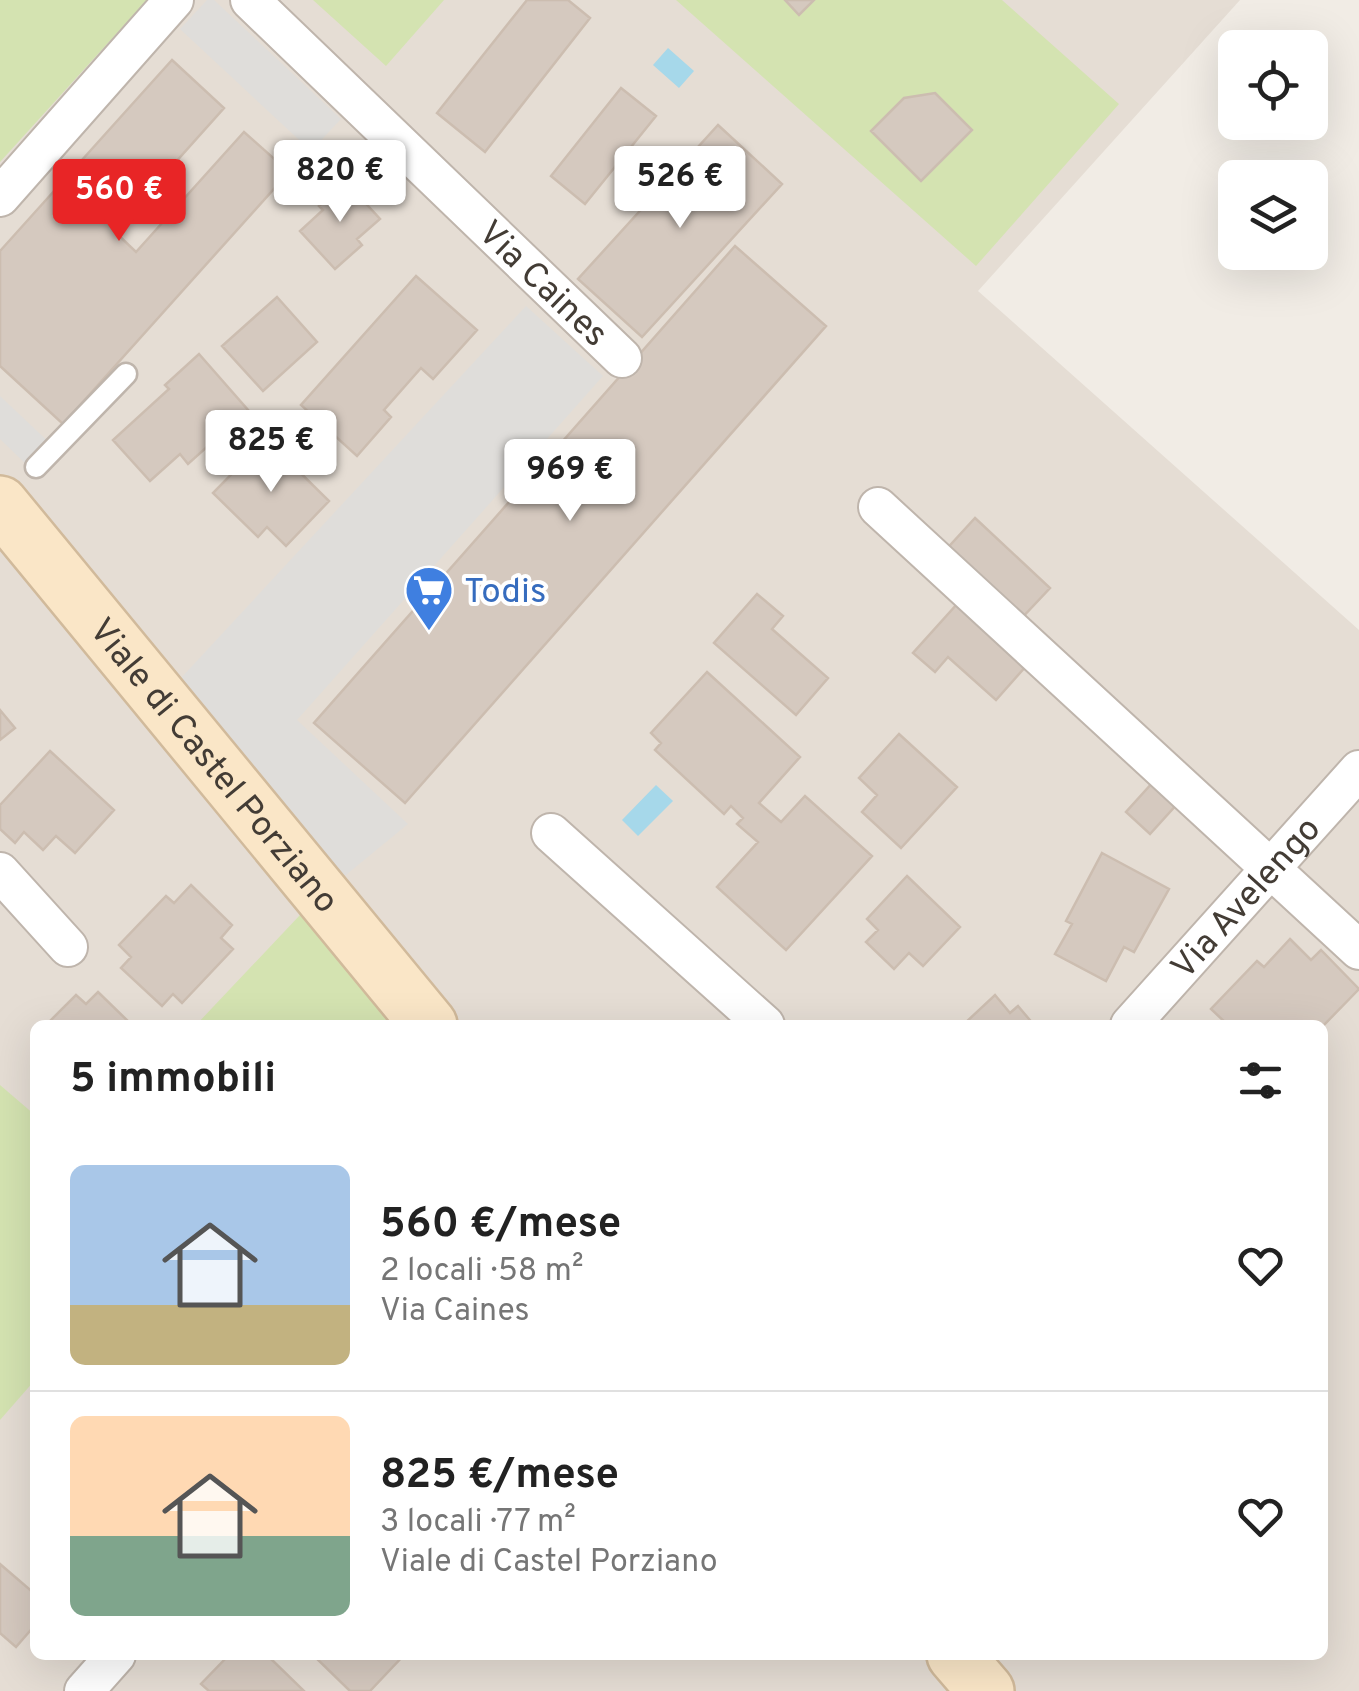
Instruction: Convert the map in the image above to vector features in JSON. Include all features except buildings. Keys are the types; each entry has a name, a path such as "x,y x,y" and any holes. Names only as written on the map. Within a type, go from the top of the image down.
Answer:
{"street":[{"path":"0,197 174,0"},
{"name":"Via Caines","path":"250,0 622,358"},
{"name":"Viale di Castel Porziano","path":"18,485 424,1020"},
{"path":"878,507 1359,950"},
{"name":"Via Avelengo","path":"1134,1020 1359,770"},
{"path":"550,834 759,1020"},
{"path":"0,872 68,946"},
{"path":"84,1691 112,1660"},
{"path":"958,1660 986,1691"}],"lane":[{"path":"18,485 126,374"}],"shaded area":[{"path":"0,0 1240,0 978,291 1359,630 1359,1691 0,1691"},
{"path":"207,0 214,0 341,119 311,151 180,29"},
{"path":"526,306 603,376 297,720 408,824 341,879 181,678"},
{"path":"0,396 55,448 33,471 0,439"}],"green space":[{"path":"0,0 147,0 0,162"},
{"path":"313,0 444,0 386,66"},
{"path":"676,0 1002,0 1119,104 976,266"},
{"path":"300,915 391,1020 201,1020"},
{"path":"0,1085 30,1111 30,1386 0,1420"}],"water":[{"path":"668,48 694,71 679,88 653,65"},
{"path":"656,785 673,801 638,836 622,820"}],"place":[{"name":"Todis","path":"429,632"}]}
